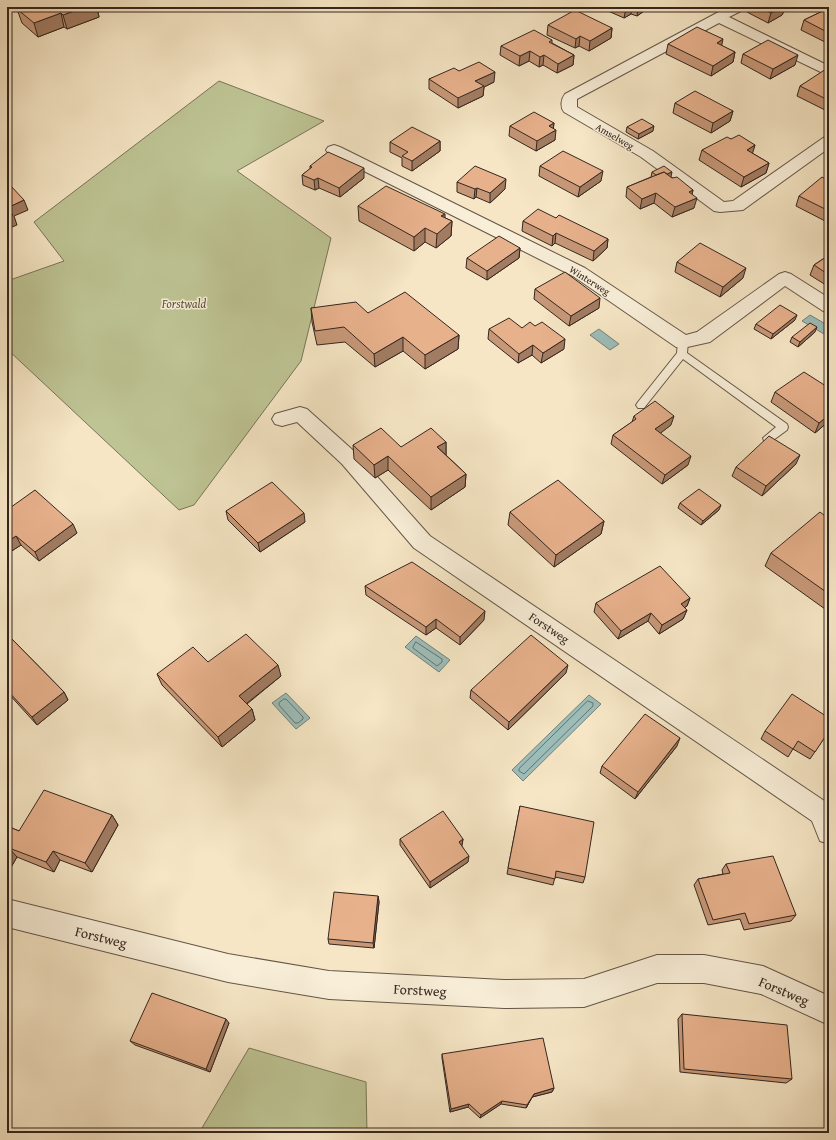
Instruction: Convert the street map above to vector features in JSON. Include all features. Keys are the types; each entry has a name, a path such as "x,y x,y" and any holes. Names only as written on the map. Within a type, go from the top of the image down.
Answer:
{"street":[{"name":"Amselweg","path":"738,7 570,97 569,109 647,154 720,207 737,206 829,140"},
{"path":"718,17 829,72"},
{"name":"Winterweg","path":"334,150 579,272 682,348"},
{"path":"682,348 703,337 785,278 829,307"},
{"name":"Forstweg","path":"282,419 300,414 322,432 358,469 422,542 821,813 829,832"},
{"name":"Forstweg","path":"7,913 228,968 329,986 504,994 584,993 657,969 704,969 763,980 829,1011"}],"lane":[{"path":"641,405 682,348 783,427 768,438"}],"green space":[{"name":"Forstwald","path":"219,81 324,121 237,171 331,238 301,361 194,505 179,510 7,349 7,281 64,261 34,222"},
{"path":"249,1048 366,1082 367,1133 199,1133"}],"water":[{"path":"810,315 829,326 829,330 824,334 802,321"},
{"path":"599,329 619,344 610,350 590,335"},
{"path":"416,636 450,660 439,672 405,647"},
{"path":"286,693 310,718 296,729 272,703"},
{"path":"589,695 601,704 523,781 512,770"}],"building":[{"path":"24,7 85,7 63,15 61,13 34,23 17,9"},
{"path":"759,7 783,7 771,13"},
{"path":"829,8 829,33 804,20"},
{"path":"575,10 612,28 590,41 580,36 576,39 548,25"},
{"path":"697,27 723,39 717,43 735,52 713,66 668,44"},
{"path":"534,30 552,40 549,42 574,55 558,64 544,55 540,57 530,51 520,56 501,46"},
{"path":"768,40 798,55 773,69 743,54"},
{"path":"479,62 495,72 475,81 484,86 458,98 429,79 454,68 459,71"},
{"path":"826,69 829,71 828,100 800,86"},
{"path":"695,91 733,111 713,123 675,103"},
{"path":"534,112 554,123 549,126 556,130 537,141 510,126"},
{"path":"642,119 654,126 639,134 627,127"},
{"path":"412,127 440,141 412,161 402,156 408,152 390,142"},
{"path":"739,135 755,145 747,150 769,163 744,177 702,150 727,137 731,139"},
{"path":"563,151 603,171 580,187 540,166"},
{"path":"328,152 364,168 339,188 318,178 314,180 302,175 312,167 310,166"},
{"path":"475,166 506,179 490,193 457,182"},
{"path":"664,166 672,172 667,174 664,172 656,175 652,172"},
{"path":"664,172 672,178 677,177 693,190 689,192 697,198 675,207 656,193 642,199 627,187"},
{"path":"822,177 829,181 829,211 799,196"},
{"path":"10,185 24,200 7,208 7,186"},
{"path":"386,186 445,214 441,216 452,221 437,234 425,228 414,237 358,206"},
{"path":"7,208 13,215 7,217"},
{"path":"538,209 556,218 559,215 608,239 594,251 556,233 553,236 523,221"},
{"path":"499,236 520,248 487,271 467,258"},
{"path":"700,243 746,268 723,287 677,262"},
{"path":"829,255 829,275 814,265"},
{"path":"565,272 600,298 571,316 535,289"},
{"path":"405,292 459,335 425,355 403,337 374,354 344,327 315,331 311,308 356,302 368,313"},
{"path":"780,305 797,315 773,334 756,324"},
{"path":"509,318 522,328 530,322 535,326 542,322 565,339 543,353 533,345 519,354 489,329"},
{"path":"810,323 817,327 800,342 792,337"},
{"path":"804,372 829,388 829,415 819,423 775,392"},
{"path":"655,401 674,416 655,429 691,456 665,475 613,435 636,419 634,416"},
{"path":"381,428 401,447 431,428 446,442 437,447 466,474 431,497 388,456 374,465 353,445"},
{"path":"769,436 800,455 766,486 736,467"},
{"path":"558,480 604,521 556,555 510,512"},
{"path":"272,482 304,513 258,543 226,511"},
{"path":"699,489 721,505 703,521 680,503"},
{"path":"35,490 73,524 35,552 16,536 7,542 7,510"},
{"path":"820,512 829,519 829,594 771,553"},
{"path":"412,562 485,611 460,637 436,619 426,627 365,586"},
{"path":"660,566 690,598 681,604 687,610 662,625 651,613 621,631 596,603"},
{"path":"7,634 64,692 32,717 7,690"},
{"path":"246,634 278,665 239,696 252,709 218,737 157,674 193,647 208,662"},
{"path":"531,635 568,665 509,722 471,690"},
{"path":"792,694 829,718 829,731 815,752 798,741 793,749 765,731"},
{"path":"645,714 680,738 638,792 602,766"},
{"path":"44,790 112,815 85,863 53,851 46,862 9,848 7,852 7,826 19,831"},
{"path":"520,806 594,822 585,877 556,871 555,879 508,868"},
{"path":"443,811 463,839 459,842 469,856 430,882 400,839"},
{"path":"773,856 796,915 749,924 745,913 713,920 698,879 730,873 726,864"},
{"path":"334,892 378,896 373,943 328,939"},
{"path":"152,993 226,1019 206,1069 130,1041"},
{"path":"682,1014 787,1025 792,1079 684,1069"},
{"path":"543,1038 554,1088 534,1094 527,1105 502,1101 481,1115 469,1104 451,1109 442,1054"}]}
